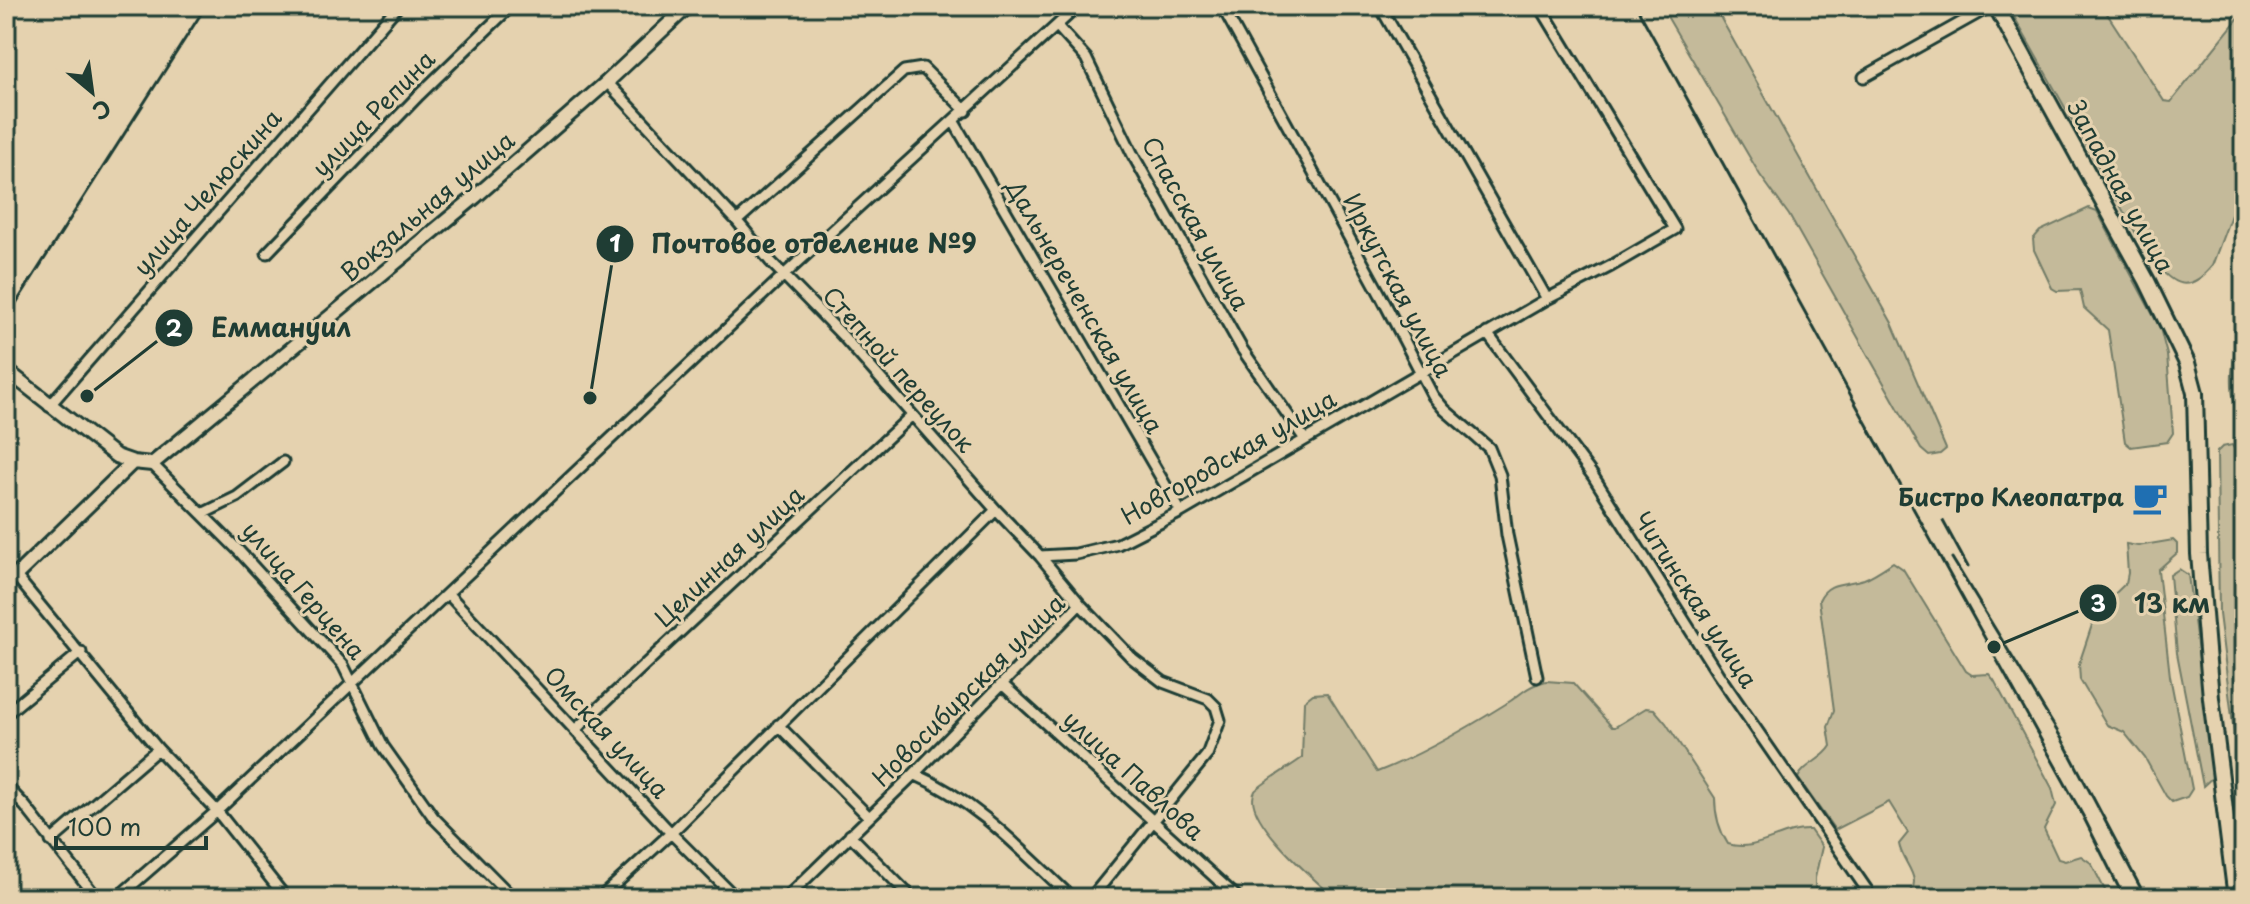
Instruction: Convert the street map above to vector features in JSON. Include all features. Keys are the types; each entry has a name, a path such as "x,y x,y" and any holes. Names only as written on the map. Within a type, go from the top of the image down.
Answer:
{"main road":[{"name":"Вокзальная улица","path":"152,464 410,251 607,82 688,6"},
{"name":"Западная улица","path":"1994,6 2147,281 2181,350 2195,393 2201,570 2211,698 2236,898"},
{"path":"6,370 116,456 152,464"},
{"path":"11,581 133,462"}],"street":[{"name":"улица Челюскина","path":"49,406 398,6"},
{"name":"улица Репина","path":"267,253 419,95 511,6"},
{"path":"117,898 217,811 354,684 784,275 1078,6"},
{"name":"Иркутская улица","path":"1222,6 1420,372 1445,410 1489,448 1500,475 1507,535 1537,677"},
{"path":"1380,6 1547,299"},
{"name":"Новгородская улица","path":"1040,556 1076,554 1118,544 1181,512 1487,333 1675,229 1540,6"},
{"path":"1864,77 1994,6"},
{"name":"Спасская улица","path":"1057,26 1086,58 1133,155 1242,349 1304,438"},
{"path":"737,221 904,71 923,68 966,111"},
{"name":"Степной переулок","path":"607,82 842,335 996,510"},
{"name":"Дальнереченская улица","path":"954,122 1181,512"},
{"name":"Читинская улица","path":"1487,333 1593,476 1718,674 1867,890"},
{"name":"Целинная улица","path":"576,729 912,415"},
{"path":"202,514 237,497 283,462"},
{"name":"улица Герцена","path":"152,464 289,604 343,665 383,746 434,818 513,898"},
{"path":"600,898 671,833 996,510 1080,604"},
{"path":"11,581 81,652 158,749 217,811 286,898"},
{"name":"Омская улица","path":"448,594 671,833 736,898"},
{"name":"Новосибирская улица","path":"786,898 914,774 1080,604 1132,658 1163,682 1208,699 1216,707 1220,720 1207,755 1154,822"},
{"path":"6,714 81,652"},
{"name":"улица Павлова","path":"1002,684 1238,898"},
{"path":"778,725 869,817"},
{"path":"51,841 158,749"},
{"path":"914,774 940,785 980,812 1072,898"},
{"path":"6,786 97,898"},
{"path":"1091,898 1154,822"},
{"path":"850,835 912,898"}],"shaded area":[{"path":"1661,6 1714,6 1892,323 1946,449 1940,454 1929,456 1921,449 1789,215 1760,175"},
{"path":"2008,6 2102,6 2164,101 2171,102 2244,11 2244,180 2212,266 2203,276 2194,282 2178,283 2163,273 2148,255"},
{"path":"2089,208 2097,211 2160,328 2167,355 2173,433 2167,442 2131,447 2125,442 2108,330 2084,308 2080,290 2057,291 2052,288 2034,250 2033,239 2040,231"},
{"path":"2244,319 2244,426 2234,401 2232,373"},
{"path":"2232,445 2244,464 2244,812 2219,614 2217,452 2222,447"},
{"path":"2173,540 2177,544 2177,553 2158,570 2170,676 2192,789 2187,797 2172,802 2145,758 2124,732 2107,725 2080,680 2079,664 2099,609 2126,583 2126,544 2138,546"},
{"path":"1893,562 1903,569 1966,671 1972,675 1989,674 1994,680 2052,788 2056,805 2044,829 2058,859 2065,861 2081,856 2091,863 2109,898 1905,898 1914,885 1914,878 1899,844 1908,833 1889,802 1835,830 1798,778 1831,746 1828,727 1834,710 1819,600 1827,589 1864,579"},
{"path":"2179,569 2188,575 2214,772 2203,786 2177,653 2170,575"},
{"path":"1546,681 1573,683 1612,727 1646,708 1654,709 1715,798 1718,822 1728,844 1749,845 1810,830 1822,847 1815,878 1815,898 1335,898 1297,864 1258,816 1253,802 1255,791 1302,758 1304,701 1313,694 1327,693 1377,772 1442,742 1527,689"}],"railway":[{"path":"6,319 206,6"},
{"path":"1636,6 2083,816 2124,898"},
{"path":"1943,521 1968,567"},
{"path":"1952,558 2062,739 2146,898"}],"place":[{"name":"Еммануил","path":"87,396"},
{"name":"Почтовое отделение №9","path":"590,398"},
{"name":"Бистро Клеопатра","path":"2150,498"},
{"name":"13 км","path":"1994,647"}]}
